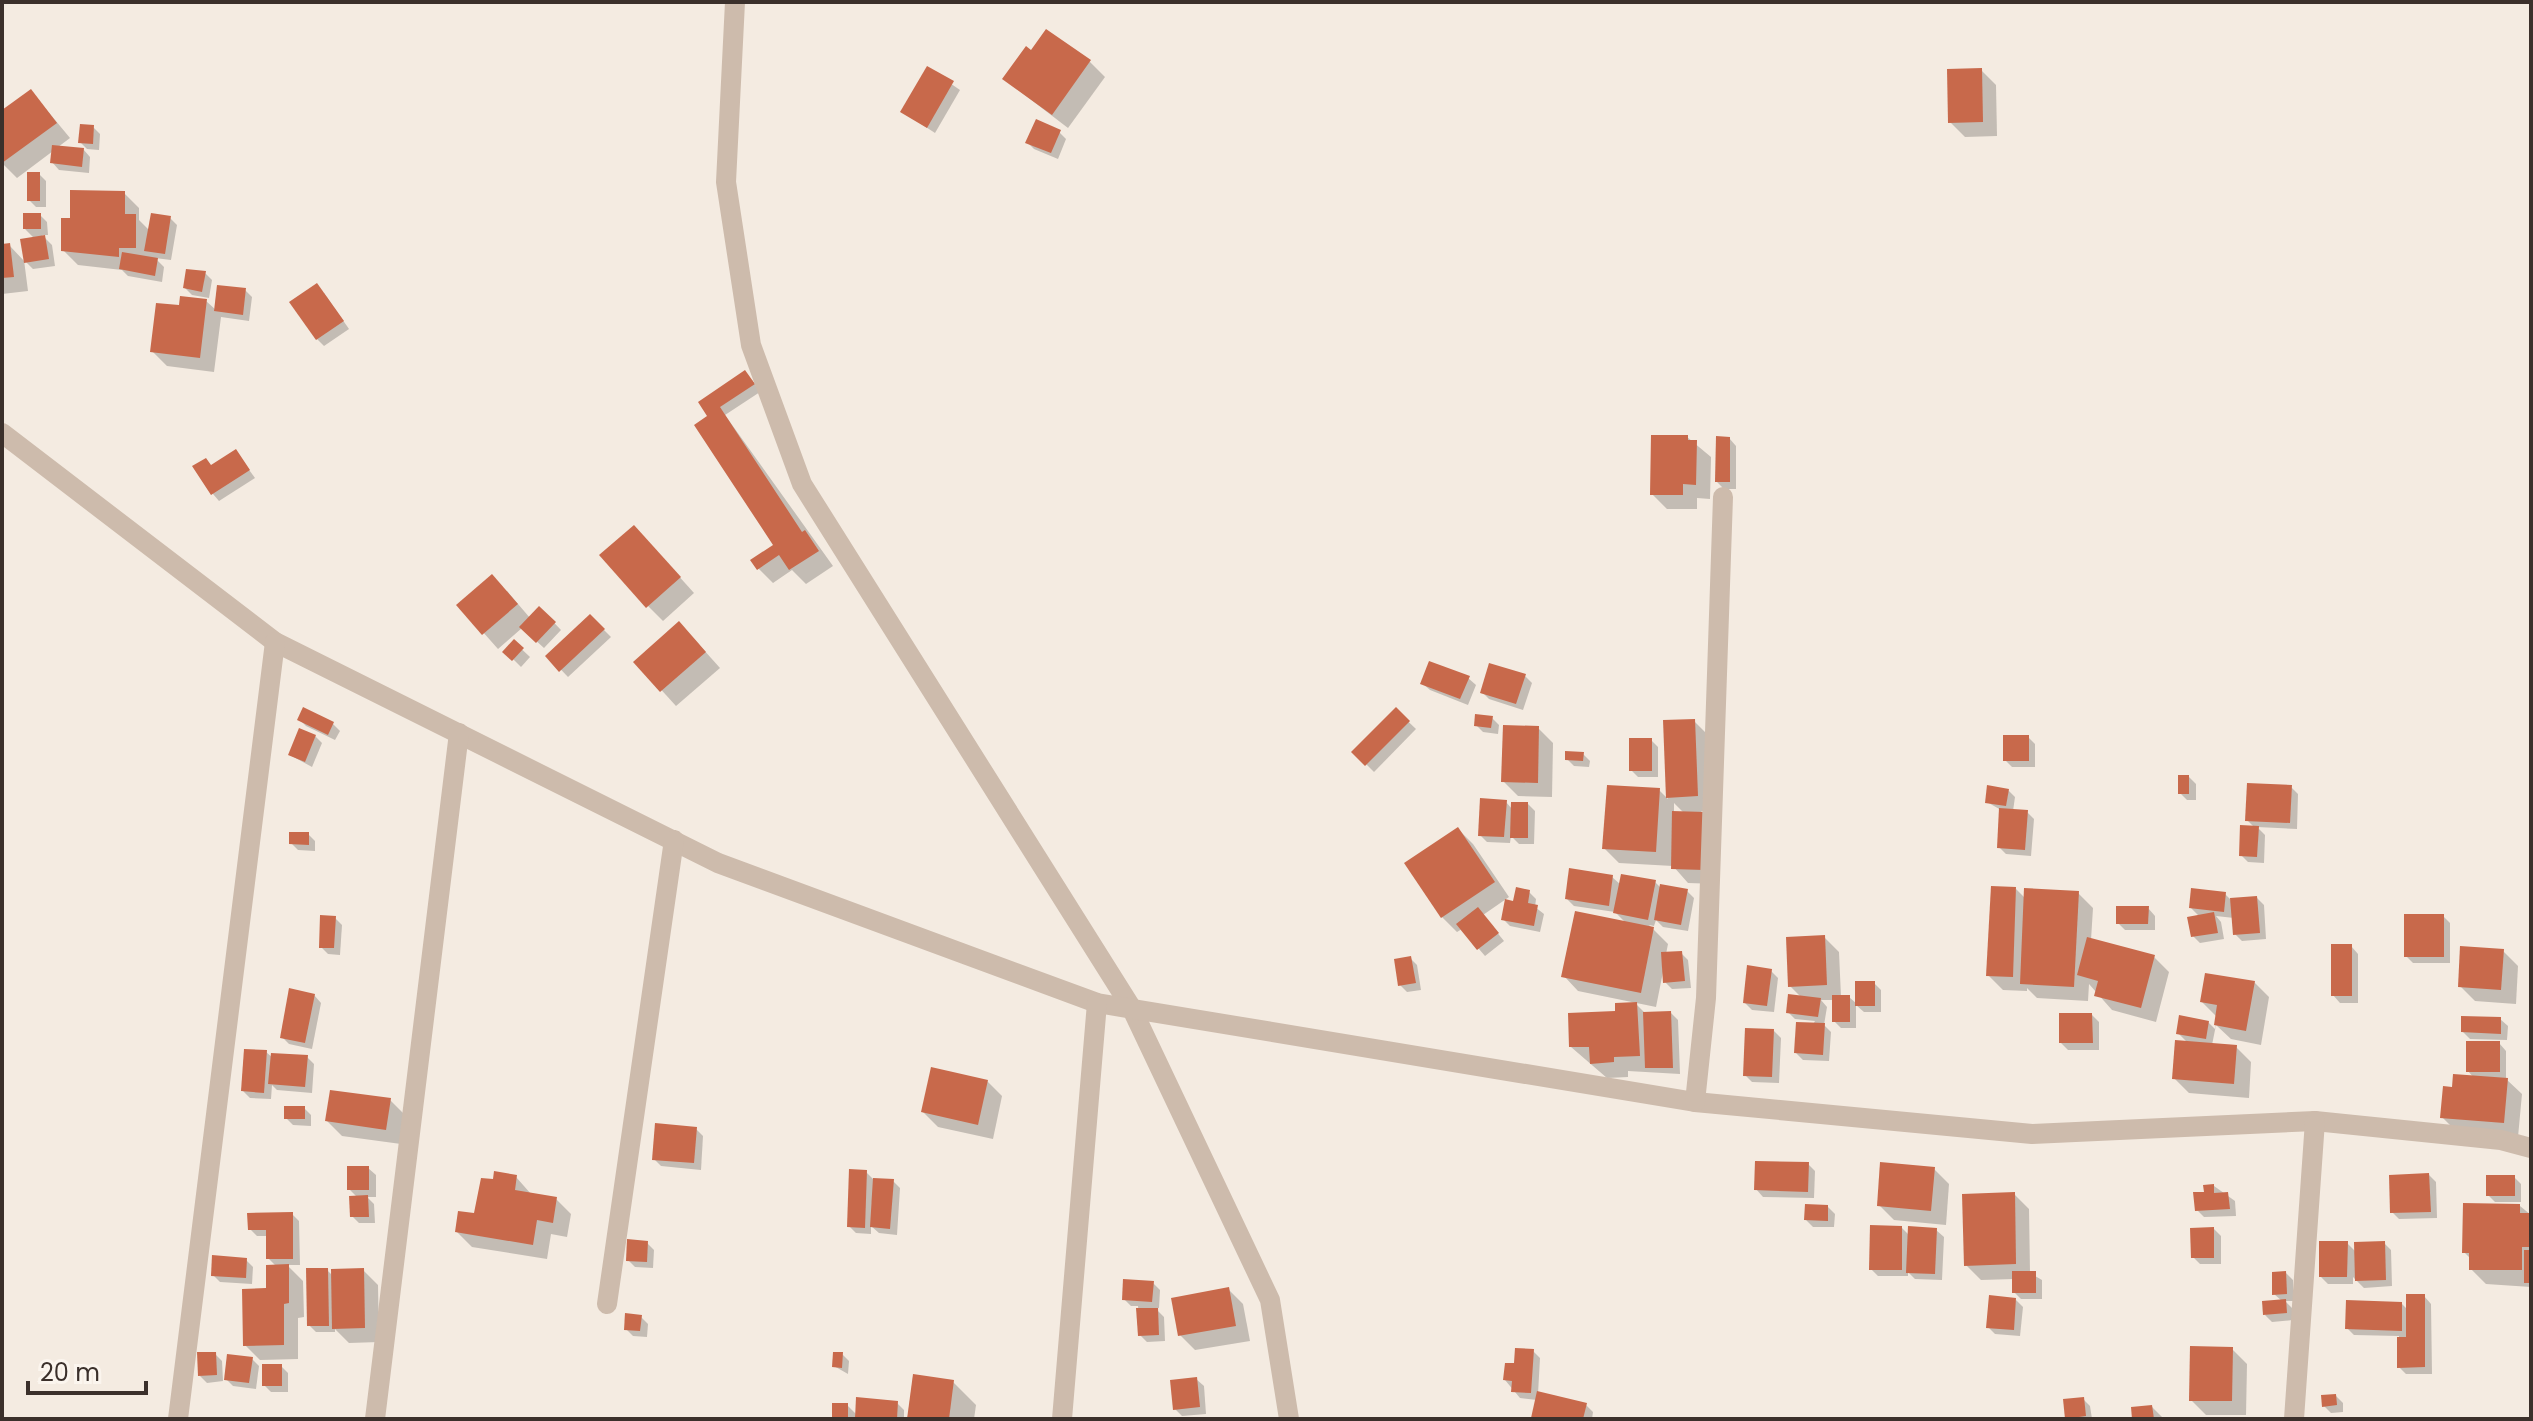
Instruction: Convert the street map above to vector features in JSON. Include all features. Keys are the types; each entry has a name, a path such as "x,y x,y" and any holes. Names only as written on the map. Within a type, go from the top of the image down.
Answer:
{"street":[{"path":"735,2 726,182 751,345 802,484 1131,1007 1270,1300 1289,1419"},
{"path":"2,433 275,642 718,863 1097,1003 1695,1102 2032,1134 2315,1121 2501,1140 2531,1148"},
{"path":"1695,1102 1706,998 1723,497"},
{"path":"178,1419 275,642"},
{"path":"375,1419 459,733"},
{"path":"607,1304 674,840"},
{"path":"1062,1419 1097,1003"},
{"path":"2294,1419 2315,1121"}],"building":[{"path":"1046,29 1091,60 1052,115 1002,79 1026,46 1031,50"},
{"path":"927,66 954,81 927,128 900,112"},
{"path":"1982,68 1983,122 1948,123 1947,69"},
{"path":"31,89 57,123 2,163 2,110"},
{"path":"1036,119 1061,130 1051,153 1025,143"},
{"path":"80,124 94,125 93,144 78,143"},
{"path":"52,145 84,148 82,167 50,163"},
{"path":"27,172 40,172 40,201 27,201"},
{"path":"70,190 125,191 125,214 136,214 136,248 119,248 119,257 61,251 61,218 70,218"},
{"path":"23,213 41,213 41,229 23,229"},
{"path":"151,213 171,216 165,254 144,251"},
{"path":"45,235 49,259 24,263 20,239"},
{"path":"10,243 14,277 2,278 2,244"},
{"path":"122,252 158,258 155,276 119,269"},
{"path":"186,269 206,271 202,292 183,288"},
{"path":"317,283 344,321 316,340 289,302"},
{"path":"217,285 246,288 243,315 214,311"},
{"path":"180,296 207,299 200,358 150,352 156,303 179,305"},
{"path":"745,370 755,384 720,407 802,532 805,530 819,551 789,570 779,555 757,570 750,560 773,545 694,425 707,416 698,402"},
{"path":"1651,435 1688,435 1688,440 1697,440 1696,485 1683,484 1683,495 1650,495"},
{"path":"1716,436 1730,437 1730,482 1715,482"},
{"path":"236,449 250,470 211,495 192,466 206,458 211,465"},
{"path":"634,525 681,577 646,608 599,555"},
{"path":"492,574 518,604 482,635 456,605"},
{"path":"539,606 556,622 536,643 519,627"},
{"path":"590,614 605,629 559,672 545,656"},
{"path":"679,621 706,652 660,692 633,662"},
{"path":"514,639 524,648 512,661 502,652"},
{"path":"1429,661 1470,676 1460,699 1420,684"},
{"path":"1489,663 1526,674 1516,704 1480,693"},
{"path":"303,707 334,722 328,735 297,720"},
{"path":"1396,707 1410,721 1365,766 1351,752"},
{"path":"1475,714 1493,716 1491,728 1474,726"},
{"path":"1695,719 1698,796 1666,798 1663,720"},
{"path":"1503,725 1539,726 1538,783 1501,782"},
{"path":"299,728 316,735 305,762 288,755"},
{"path":"2003,735 2029,735 2029,761 2003,761"},
{"path":"1629,738 1652,738 1652,771 1629,771"},
{"path":"1565,751 1584,752 1583,761 1565,760"},
{"path":"2178,775 2189,775 2189,794 2178,794"},
{"path":"2247,783 2292,785 2290,823 2245,821"},
{"path":"1607,785 1660,788 1656,852 1602,849"},
{"path":"1987,785 2009,789 2006,806 1985,803"},
{"path":"1480,798 1507,800 1504,837 1478,836"},
{"path":"1511,802 1528,802 1528,838 1510,838"},
{"path":"1999,808 2028,810 2025,850 1997,848"},
{"path":"1672,811 1705,812 1704,870 1671,869"},
{"path":"2240,825 2259,826 2257,857 2239,856"},
{"path":"1458,827 1495,882 1441,918 1404,863"},
{"path":"289,832 309,832 309,845 289,844"},
{"path":"1569,868 1613,875 1609,906 1565,899"},
{"path":"1621,874 1656,880 1648,920 1613,913"},
{"path":"1660,884 1688,889 1681,925 1654,920"},
{"path":"1991,886 2016,887 2013,977 1986,976"},
{"path":"1516,887 1530,890 1528,903 1538,905 1534,926 1501,920 1505,899 1513,901"},
{"path":"2024,888 2079,891 2074,987 2020,984"},
{"path":"2191,888 2226,892 2224,912 2189,908"},
{"path":"2257,896 2260,933 2233,935 2230,898"},
{"path":"2116,906 2149,906 2148,924 2116,924"},
{"path":"1478,907 1499,933 1477,950 1456,924"},
{"path":"1575,911 1654,927 1641,993 1561,977"},
{"path":"2214,912 2218,933 2191,937 2187,917"},
{"path":"2404,914 2444,914 2444,957 2404,957"},
{"path":"320,915 336,916 334,948 319,948"},
{"path":"1825,935 1827,985 1788,987 1786,937"},
{"path":"2087,937 2155,955 2141,1008 2094,996 2098,981 2077,975"},
{"path":"2331,944 2352,944 2352,996 2331,996"},
{"path":"2460,946 2504,949 2501,990 2458,987"},
{"path":"1682,951 1685,981 1663,983 1661,952"},
{"path":"1411,956 1416,983 1398,986 1394,959"},
{"path":"1747,965 1772,969 1767,1006 1743,1003"},
{"path":"2205,973 2255,981 2246,1031 2214,1025 2217,1005 2200,1002"},
{"path":"1855,981 1875,981 1875,1006 1855,1006"},
{"path":"289,988 315,994 305,1043 280,1038"},
{"path":"1788,994 1821,998 1818,1017 1786,1013"},
{"path":"1832,995 1850,995 1850,1022 1832,1022"},
{"path":"1637,1002 1640,1056 1614,1057 1614,1062 1590,1064 1589,1047 1569,1047 1568,1013 1615,1011 1615,1003"},
{"path":"1671,1011 1673,1068 1645,1068 1643,1012"},
{"path":"2059,1013 2092,1013 2093,1043 2059,1043"},
{"path":"2179,1015 2209,1021 2206,1039 2176,1034"},
{"path":"2461,1016 2501,1017 2501,1034 2461,1032"},
{"path":"1796,1022 1825,1023 1823,1055 1794,1053"},
{"path":"1745,1028 1774,1029 1772,1077 1743,1076"},
{"path":"2175,1040 2237,1045 2234,1084 2172,1079"},
{"path":"2466,1041 2500,1041 2500,1072 2466,1072"},
{"path":"244,1049 267,1050 264,1093 241,1091"},
{"path":"271,1053 308,1055 305,1087 268,1084"},
{"path":"931,1067 988,1080 978,1125 921,1112"},
{"path":"2453,1074 2508,1078 2504,1123 2440,1118 2443,1086 2452,1087"},
{"path":"330,1090 391,1098 386,1130 325,1121"},
{"path":"284,1106 305,1106 305,1119 284,1119"},
{"path":"655,1123 697,1127 694,1163 652,1160"},
{"path":"1755,1161 1809,1162 1808,1192 1754,1190"},
{"path":"1880,1162 1935,1167 1931,1211 1877,1206"},
{"path":"347,1166 369,1166 369,1190 347,1190"},
{"path":"849,1169 867,1170 865,1228 847,1227"},
{"path":"494,1171 517,1175 515,1190 557,1197 553,1223 537,1220 533,1245 455,1232 458,1211 474,1213 481,1178 493,1179"},
{"path":"2429,1173 2431,1212 2390,1213 2389,1175"},
{"path":"2486,1175 2515,1175 2515,1196 2486,1196"},
{"path":"873,1178 894,1179 890,1229 870,1227"},
{"path":"2214,1184 2214,1193 2228,1192 2230,1209 2195,1211 2193,1192 2204,1192 2203,1185"},
{"path":"2015,1192 2016,1264 1964,1266 1962,1194"},
{"path":"368,1195 369,1217 350,1217 349,1196"},
{"path":"2463,1203 2520,1204 2520,1213 2531,1213 2531,1247 2522,1247 2522,1270 2469,1270 2469,1253 2462,1253"},
{"path":"1805,1204 1828,1205 1828,1221 1804,1220"},
{"path":"293,1212 293,1259 266,1259 266,1230 248,1230 247,1213"},
{"path":"1870,1225 1902,1226 1902,1270 1869,1270"},
{"path":"1908,1226 1937,1228 1935,1274 1906,1273"},
{"path":"2214,1227 2214,1258 2191,1258 2190,1228"},
{"path":"627,1239 648,1241 647,1262 626,1261"},
{"path":"2319,1241 2348,1241 2347,1277 2319,1277"},
{"path":"2385,1241 2386,1280 2355,1281 2354,1242"},
{"path":"2524,1250 2531,1250 2531,1283 2524,1283"},
{"path":"212,1255 247,1258 246,1278 211,1276"},
{"path":"289,1264 289,1303 284,1304 284,1345 243,1346 242,1289 266,1288 266,1265"},
{"path":"306,1268 328,1268 329,1326 307,1326"},
{"path":"364,1268 365,1328 332,1329 331,1269"},
{"path":"2012,1271 2036,1271 2036,1293 2012,1293"},
{"path":"2286,1271 2287,1294 2272,1295 2272,1272"},
{"path":"1123,1279 1154,1281 1152,1302 1122,1300"},
{"path":"1229,1287 1236,1326 1178,1336 1171,1298"},
{"path":"2406,1294 2425,1294 2425,1367 2397,1368 2397,1337 2406,1337"},
{"path":"1989,1295 2016,1298 2014,1330 1986,1328"},
{"path":"2286,1299 2287,1313 2263,1315 2262,1301"},
{"path":"2346,1300 2402,1302 2402,1331 2345,1329"},
{"path":"1136,1308 1158,1308 1159,1335 1138,1336"},
{"path":"625,1313 642,1315 640,1331 624,1330"},
{"path":"2190,1346 2233,1347 2232,1401 2189,1401"},
{"path":"1515,1348 1534,1349 1531,1393 1511,1392 1512,1381 1503,1380 1505,1363 1514,1363"},
{"path":"197,1352 216,1352 217,1375 198,1376"},
{"path":"833,1352 843,1352 842,1368 832,1367"},
{"path":"227,1354 253,1357 249,1383 224,1380"},
{"path":"262,1364 282,1364 282,1386 262,1386"},
{"path":"913,1374 954,1380 949,1419 907,1419"},
{"path":"1197,1377 1200,1407 1173,1410 1170,1380"},
{"path":"1537,1391 1587,1403 1583,1419 1531,1418"},
{"path":"2336,1394 2337,1405 2322,1407 2321,1395"},
{"path":"856,1397 898,1401 897,1419 855,1419"},
{"path":"2084,1397 2086,1416 2065,1419 2063,1399"},
{"path":"832,1403 848,1403 848,1419 832,1419"},
{"path":"2152,1405 2154,1419 2132,1419 2131,1407"}]}
